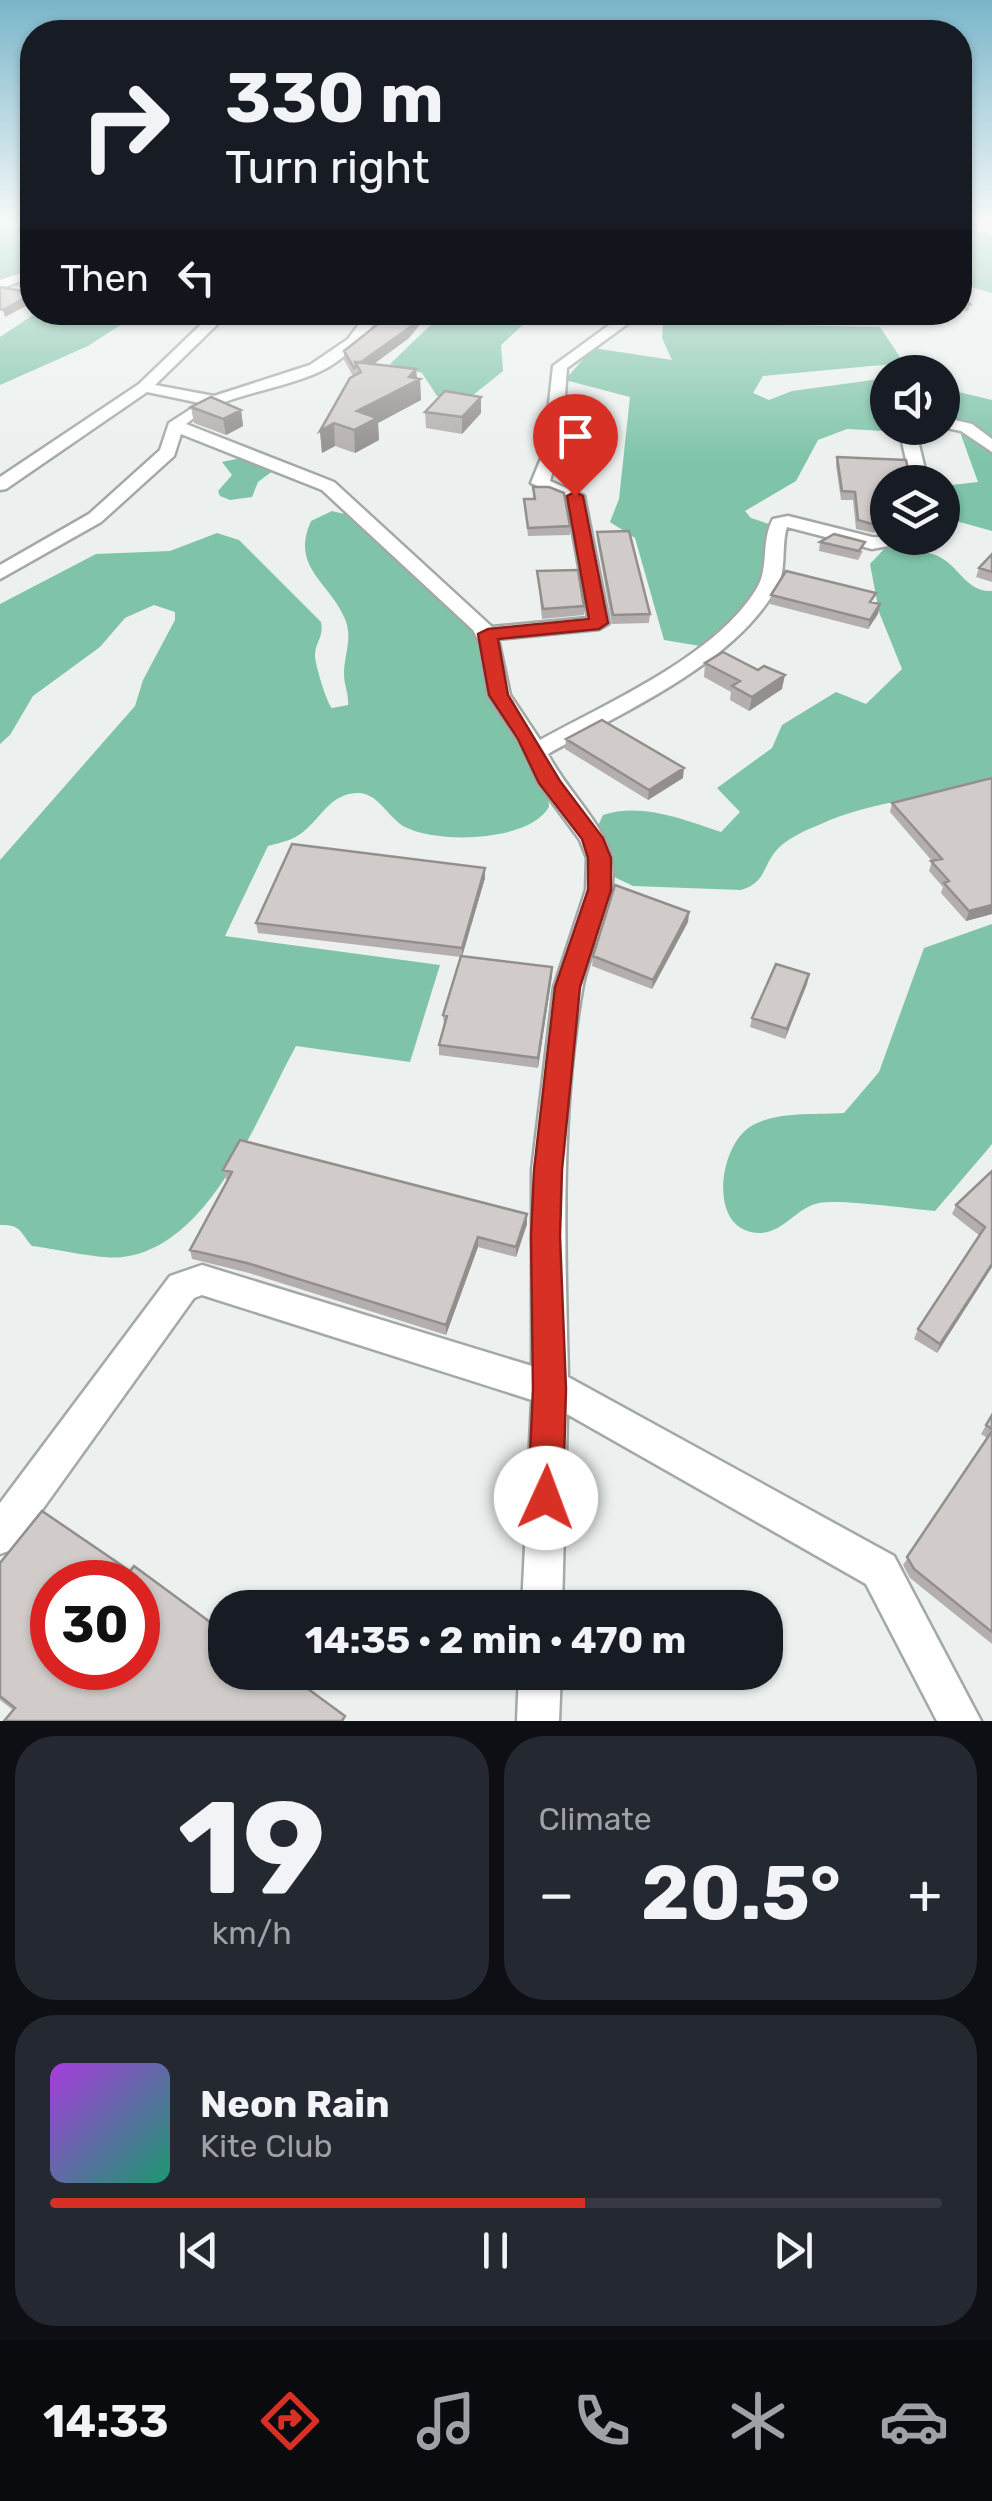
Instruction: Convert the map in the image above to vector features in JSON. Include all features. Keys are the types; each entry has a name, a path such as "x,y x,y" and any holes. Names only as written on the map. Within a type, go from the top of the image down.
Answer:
{"street":[{"path":"0,485 149,388 210,325"},
{"path":"0,573 95,518 168,452 175,426 184,417 215,401 315,368 352,342 366,325"},
{"path":"488,634 599,623 575,496 540,483 557,438 560,366 618,325"},
{"path":"149,388 215,401"},
{"path":"175,426 301,473 340,494 488,634 498,695 550,783 592,838 599,858 600,890 568,987 550,1150 546,1236 550,1389 543,1590"},
{"path":"960,426 992,448"},
{"path":"535,752 720,642 768,586 773,535 779,523 788,521 870,542"},
{"path":"0,1535 182,1287 202,1280 566,1394 880,1570 960,1721"},
{"path":"538,1721 539,1690"}],"green space":[{"path":"20,324 120,325 88,346 0,385 0,337"},
{"path":"431,325 523,325 501,345 503,371 467,400 437,396 422,373 390,364"},
{"path":"663,325 880,327 899,355 870,355 870,366 763,376 753,393 769,400 792,391 870,380 870,430 847,429 818,440 796,481 745,511 751,518 769,524 768,562 754,593 706,647 664,640 635,538 610,522 619,499 630,397 565,380 593,348 672,360 662,338"},
{"path":"960,392 992,400 992,531 960,522 960,484 978,482 961,435 965,427 960,425"},
{"path":"246,457 274,470 258,482 252,497 230,500 220,496 218,491 232,475 222,462"},
{"path":"332,511 353,516 476,628 521,741 548,795 549,807 538,819 503,833 439,836 405,827 371,797 348,794 333,802 299,835 268,846 225,936 440,965 410,1062 296,1046 228,1173 182,1229 154,1248 123,1257 32,1246 17,1228 0,1225 0,860 135,706 143,680 175,620 175,612 154,605 125,618 100,647 33,696 10,735 0,744 0,604 96,554 170,551 217,533 239,540 321,622 315,654 321,682 332,708 348,705 344,674 347,626 338,606 314,574 305,551 311,521"},
{"path":"878,555 936,555 977,588 992,591 992,777 863,809 809,829 779,847 759,879 741,890 633,886 612,876 596,830 603,815 632,810 648,812 721,832 740,812 717,788 772,748 782,725 836,692 866,704 902,669 879,612 870,564"},
{"path":"992,924 992,1144 988,1149 935,1211 830,1202 810,1206 771,1231 751,1232 737,1225 728,1213 724,1181 733,1147 742,1134 753,1125 774,1118 844,1113 879,1072 924,948"}],"building":[{"path":"0,300 20,300 3,310"},
{"path":"377,325 411,325 361,362 355,362 354,368 344,351"},
{"path":"355,362 416,369 409,377 420,379 357,411 377,418 354,430 334,423 320,431 350,378 361,372"},
{"path":"445,391 481,397 462,417 425,412"},
{"path":"211,397 241,410 223,419 191,407"},
{"path":"837,457 906,460 907,465 870,465 870,523 858,520 855,492 842,491"},
{"path":"533,487 549,487 564,493 570,526 528,528 524,499 535,499"},
{"path":"629,531 650,614 613,615 597,532"},
{"path":"834,534 865,542 859,551 820,542"},
{"path":"992,554 992,572 979,568"},
{"path":"578,570 584,606 543,609 537,571"},
{"path":"786,571 876,593 870,602 880,604 870,620 771,595"},
{"path":"723,652 758,670 764,666 785,675 752,697 732,686 740,681 705,663"},
{"path":"602,720 684,768 649,790 566,739"},
{"path":"992,778 992,905 969,911 931,861 942,859 892,803"},
{"path":"292,844 485,868 462,948 256,923"},
{"path":"615,885 689,912 653,980 593,956"},
{"path":"461,956 552,967 538,1058 439,1045 447,1016 443,1015"},
{"path":"776,964 809,974 787,1029 752,1018"},
{"path":"240,1140 527,1214 516,1247 478,1237 446,1325 247,1263 190,1250 232,1172 223,1170"},
{"path":"992,1171 992,1264 940,1344 918,1329 985,1227 956,1205"},
{"path":"992,1431 992,1632 914,1569 907,1557"},
{"path":"42,1511 114,1560 30,1560 30,1690 160,1690 160,1585 208,1621 208,1690 310,1690 345,1716 342,1721 4,1721 15,1708 0,1696 0,1563"}],"route":[{"path":"546,1498 550,1389 548,1170 568,987 600,890 599,858 592,838 550,783 528,739 498,695 488,634 599,623 575,496"}]}
